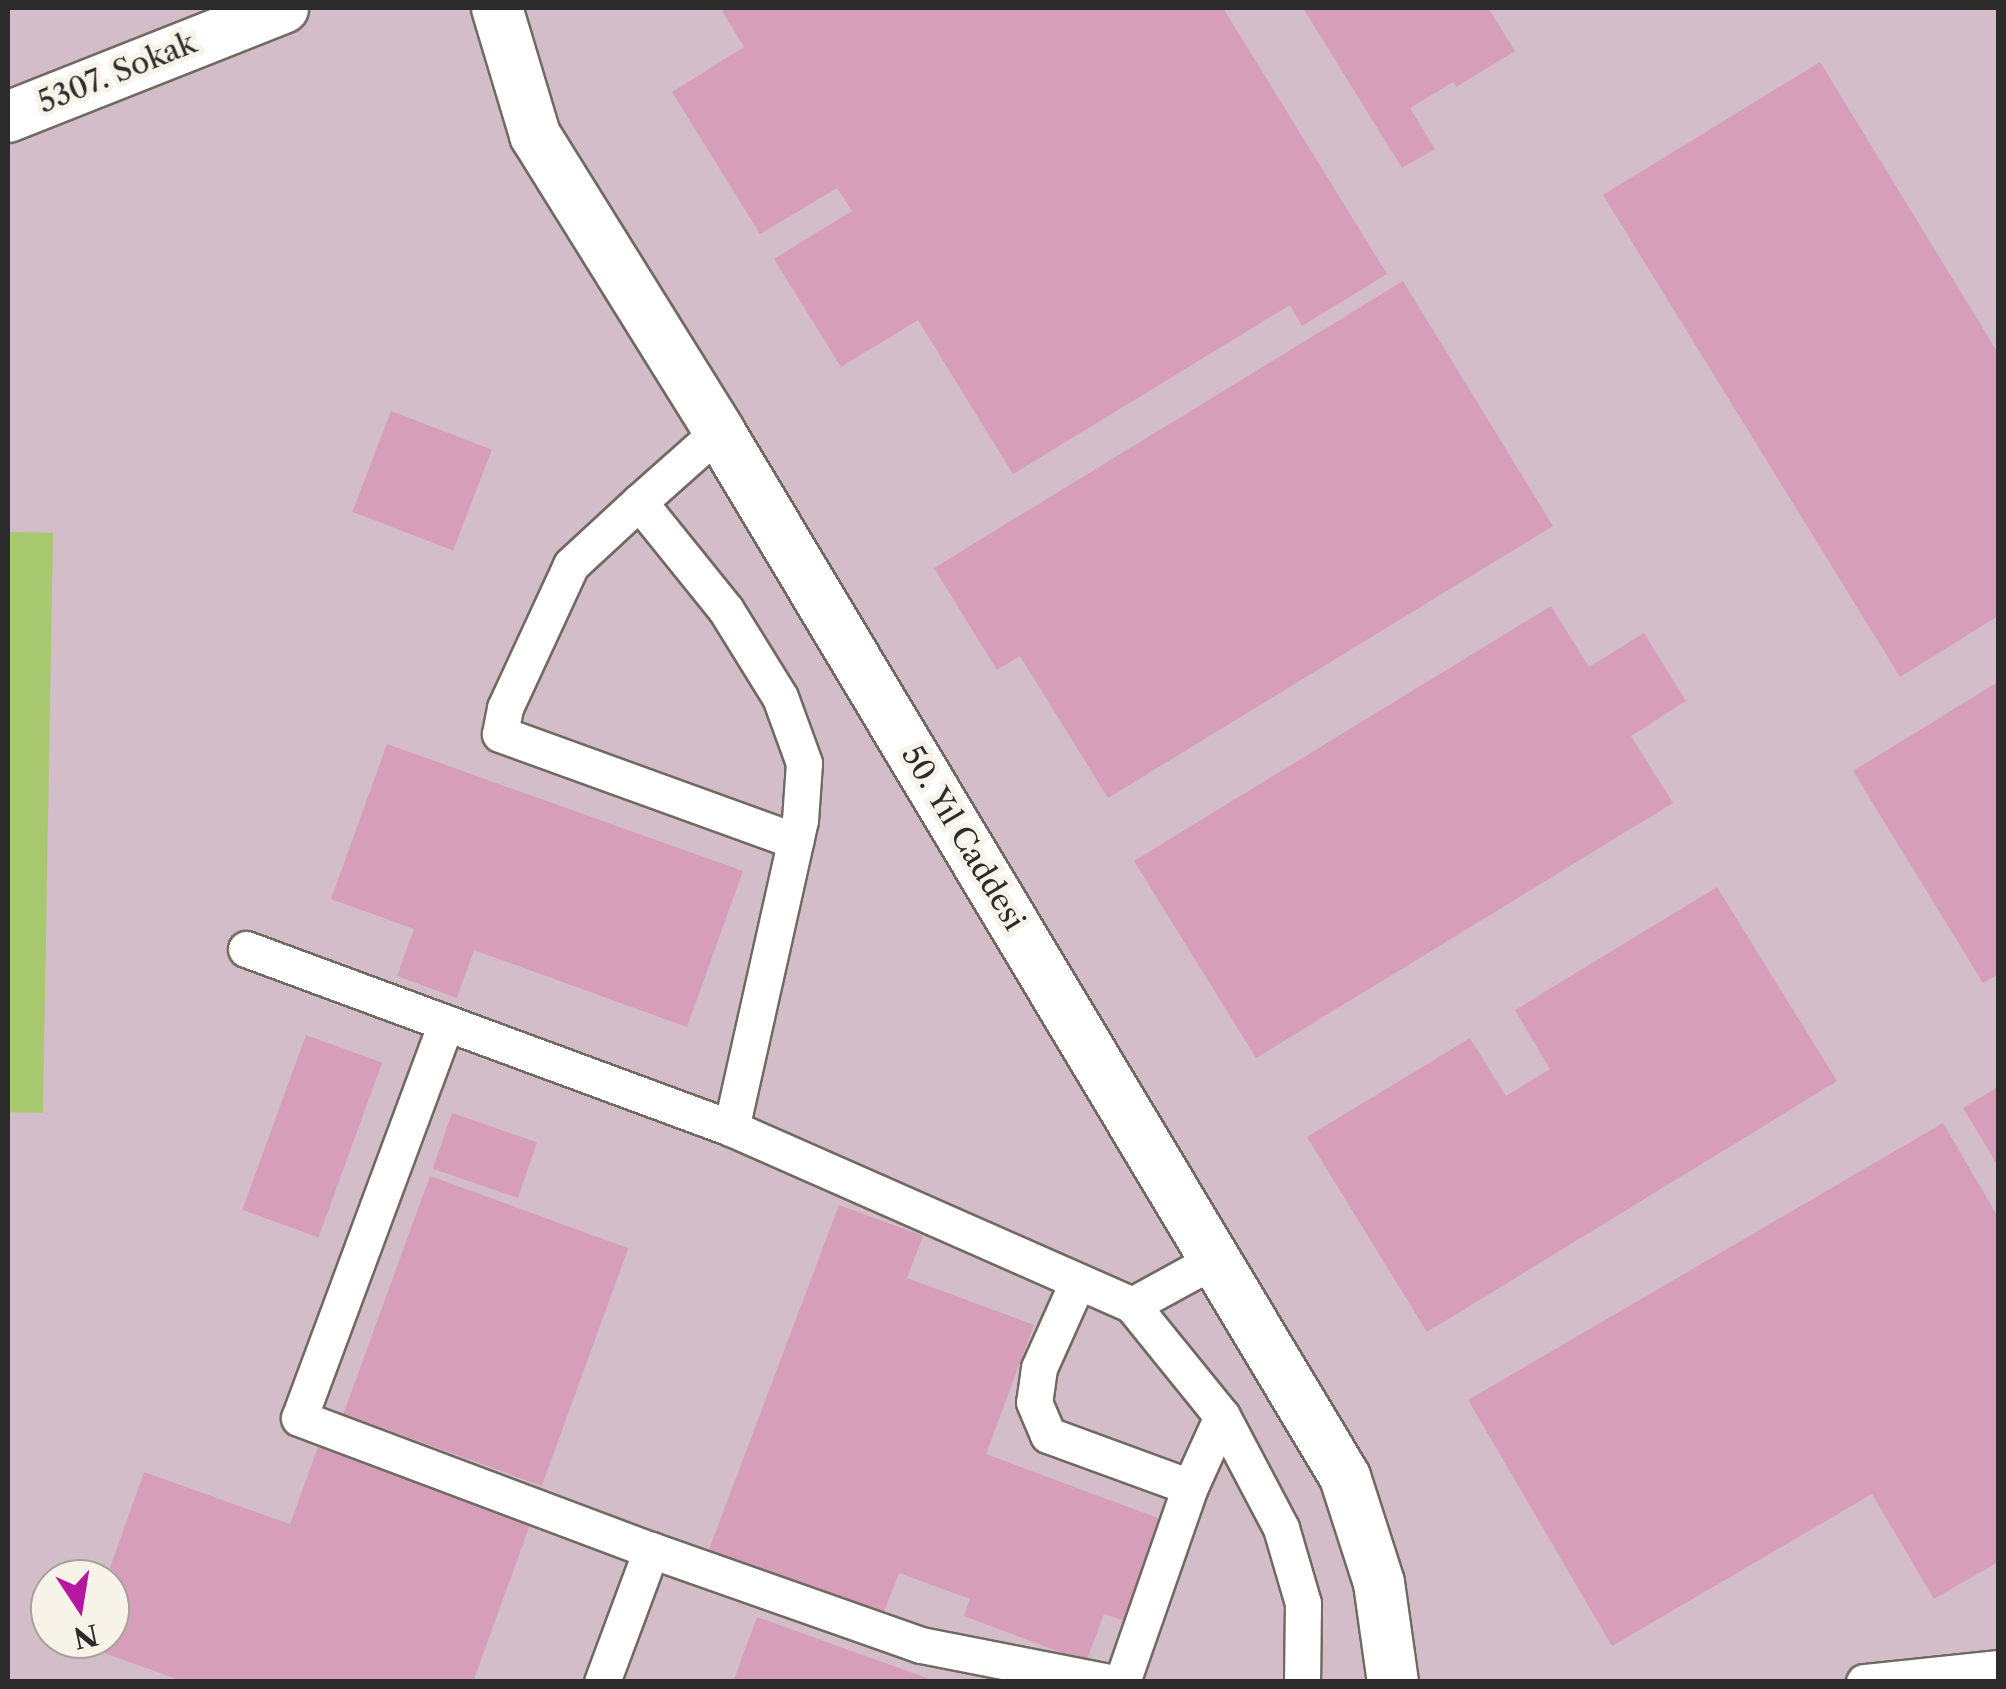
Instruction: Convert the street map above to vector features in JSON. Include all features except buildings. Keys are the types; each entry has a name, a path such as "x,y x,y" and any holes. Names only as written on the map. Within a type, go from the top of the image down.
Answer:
{"street":[{"name":"5307. Sokak","path":"8,116 283,8"},
{"name":"50. Yıl Caddesi","path":"497,8 534,135 719,431 1344,1477 1378,1583 1392,1682"},
{"path":"719,431 571,565 505,708 500,734 796,842"},
{"path":"639,502 726,610 780,697 804,762 796,842 731,1128"},
{"path":"246,949 731,1128 1132,1305 1222,1416 1281,1528 1303,1603 1302,1682"},
{"path":"446,1023 299,1418 650,1550 921,1645 1109,1682"},
{"path":"1132,1305 1216,1258"},
{"path":"1077,1283 1039,1368 1034,1402 1048,1435 1190,1487"},
{"path":"1122,1682 1190,1487 1222,1416"},
{"path":"602,1682 650,1550"},
{"path":"1864,1682 1998,1668"}],"shaded area":[{"path":"8,8 1998,8 1998,1681 8,1682"}],"green space":[{"path":"8,532 53,533 43,1113 8,1112"}]}
